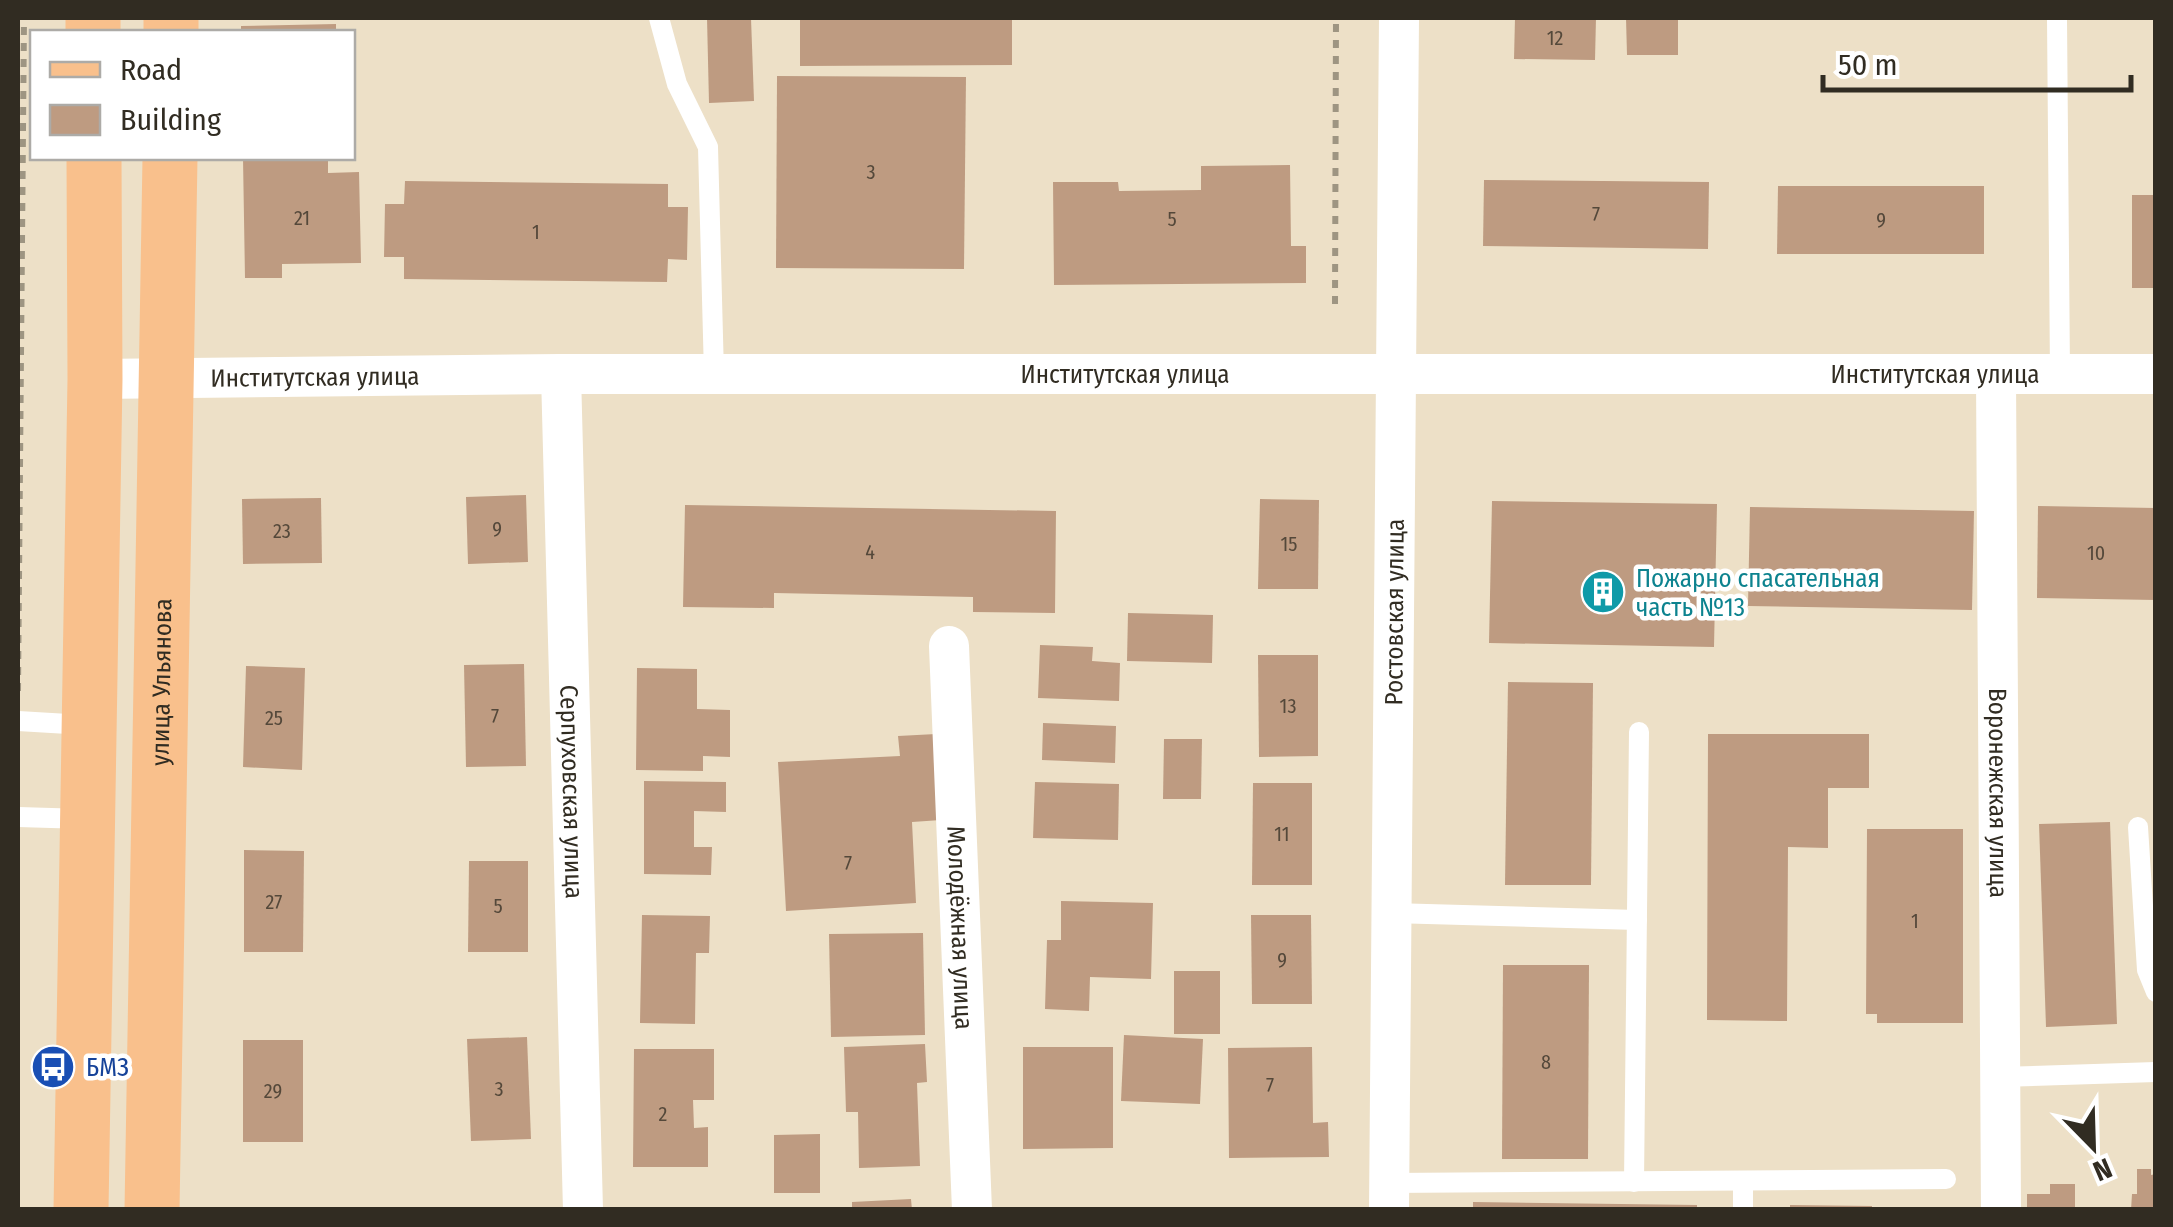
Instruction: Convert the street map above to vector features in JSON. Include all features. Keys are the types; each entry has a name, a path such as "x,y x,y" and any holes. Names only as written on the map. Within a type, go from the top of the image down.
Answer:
{"main road":[{"path":"81,1210 94,160"},
{"name":"улица Ульянова","path":"152,1210 170,160"}],"street":[{"name":"Ростовская улица","path":"1389,1196 1398,18"},
{"name":"Институтская улица","path":"94,379 561,374 2156,374"},
{"name":"Серпуховская улица","path":"561,374 583,1210"},
{"name":"Воронежская улица","path":"1996,375 2001,1210"},
{"name":"Молодёжная улица","path":"950,646 972,1210"}],"lane":[{"path":"659,18 676,84 708,147 714,374"},
{"path":"2057,18 2060,374"},
{"path":"18,721 88,725"},
{"path":"1634,1182 1639,732"},
{"path":"18,817 88,819"},
{"path":"2138,826 2147,970 2156,992"},
{"path":"1391,913 1637,920"},
{"path":"2000,1078 2156,1072"},
{"path":"1389,1196 1634,1182 1946,1180"},
{"path":"1742,1210 1743,1182"}],"path":[{"path":"18,700 24,18"},
{"path":"1334,304 1336,18"}],"building":[{"path":"707,18 751,18 754,101 709,103"},
{"path":"800,18 1012,18 1012,65 800,66"},
{"path":"1515,18 1596,18 1595,60 1514,59"},
{"path":"1626,18 1678,18 1678,55 1627,55"},
{"path":"336,24 336,30 241,30 241,26"},
{"path":"777,76 966,77 964,269 776,268"},
{"path":"243,160 328,160 328,173 359,172 361,263 282,264 282,278 245,278"},
{"path":"1290,165 1291,246 1306,246 1306,283 1054,285 1053,182 1118,182 1119,191 1201,190 1201,166"},
{"path":"1484,180 1709,182 1708,249 1483,246"},
{"path":"405,181 668,184 668,207 688,207 687,260 668,259 667,282 404,279 404,257 384,257 385,204 404,204"},
{"path":"1778,186 1984,186 1984,254 1777,254"},
{"path":"2132,195 2156,195 2156,288 2132,288"},
{"path":"526,495 528,562 468,564 466,497"},
{"path":"321,498 322,563 243,564 242,499"},
{"path":"1260,499 1319,500 1318,589 1258,589"},
{"name":"Пожарно спасательная часть №13","path":"1492,501 1717,504 1714,647 1489,643"},
{"path":"685,505 1056,511 1055,613 973,612 973,597 774,593 774,608 683,607"},
{"path":"2038,506 2156,508 2156,600 2037,598"},
{"path":"1750,507 1974,511 1972,610 1748,606"},
{"path":"1128,613 1213,615 1212,663 1127,661"},
{"path":"1040,645 1093,647 1092,661 1120,663 1119,701 1038,698"},
{"path":"1258,655 1318,655 1318,756 1259,757"},
{"path":"524,664 526,766 466,767 464,665"},
{"path":"246,666 305,668 302,770 243,767"},
{"path":"637,668 697,669 697,709 730,710 730,757 703,756 703,771 636,770"},
{"path":"1508,682 1593,683 1591,885 1505,885"},
{"path":"1043,723 1116,726 1115,763 1042,760"},
{"path":"936,734 941,820 912,822 916,903 786,911 778,762 900,756 898,736"},
{"path":"1708,734 1869,734 1869,788 1828,788 1828,848 1788,847 1787,1021 1707,1020"},
{"path":"1164,739 1202,739 1201,799 1163,799"},
{"path":"644,781 726,782 726,812 694,811 694,847 712,847 711,875 644,874"},
{"path":"1035,782 1119,784 1118,840 1033,838"},
{"path":"1253,783 1312,783 1312,885 1252,885"},
{"path":"2110,822 2117,1024 2046,1027 2039,824"},
{"path":"1867,829 1963,829 1963,1023 1877,1023 1877,1014 1866,1014"},
{"path":"244,850 304,851 303,952 244,952"},
{"path":"469,861 528,861 528,952 468,952"},
{"path":"1061,901 1153,903 1151,979 1090,977 1089,1011 1045,1009 1047,940 1061,940"},
{"path":"642,915 710,916 709,953 696,953 695,1024 640,1023"},
{"path":"1251,915 1311,915 1312,1004 1252,1004"},
{"path":"923,933 925,1035 831,1037 829,934"},
{"path":"1503,965 1589,965 1588,1159 1502,1159"},
{"path":"1174,971 1220,971 1220,1034 1174,1034"},
{"path":"1124,1035 1203,1039 1200,1104 1121,1101"},
{"path":"527,1037 531,1139 471,1141 467,1039"},
{"path":"243,1040 303,1040 303,1142 243,1142"},
{"path":"925,1044 927,1082 917,1083 920,1166 859,1168 858,1112 846,1112 844,1047"},
{"path":"1023,1047 1113,1047 1113,1148 1023,1149"},
{"path":"1312,1047 1313,1123 1328,1122 1329,1157 1229,1158 1228,1048"},
{"path":"634,1049 714,1049 714,1100 693,1100 694,1128 708,1127 708,1167 633,1167"},
{"path":"820,1134 820,1193 774,1193 774,1135"},
{"path":"2137,1169 2151,1169 2151,1175 2156,1174 2156,1210 2131,1210 2132,1194 2137,1194"},
{"path":"2050,1184 2075,1184 2075,1210 2027,1210 2027,1194 2050,1194"},
{"path":"911,1199 912,1210 852,1210 852,1202"},
{"path":"1473,1202 1697,1205 1697,1210 1473,1210"},
{"path":"1790,1205 1872,1206 1872,1210 1790,1210"}],"place":[{"name":"Пожарно спасательная часть №13","path":"1603,592"},
{"name":"БМЗ","path":"53,1067"}]}
